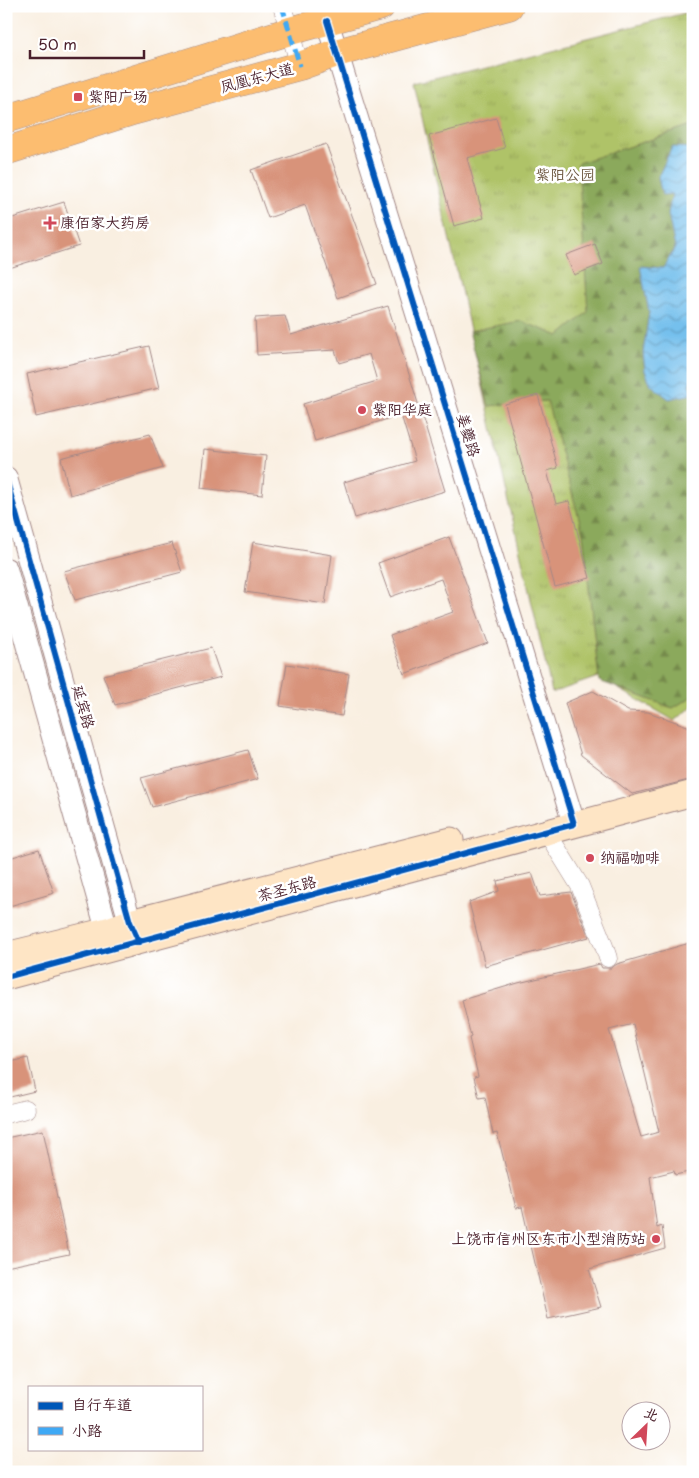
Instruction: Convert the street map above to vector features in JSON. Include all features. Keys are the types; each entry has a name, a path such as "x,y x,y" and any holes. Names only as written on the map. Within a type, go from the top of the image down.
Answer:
{"main road":[{"path":"6,119 286,19 327,22 381,6"},
{"name":"凤凰东大道","path":"6,151 133,111 300,66 336,53 509,6"},
{"path":"572,816 617,812 693,793"},
{"name":"茶圣东路","path":"6,955 122,936 546,832 572,816"},
{"name":"茶圣东路","path":"6,977 122,936 572,816"}],"street":[{"path":"286,19 300,66"},
{"name":"姜夔路","path":"327,22 572,816"},
{"name":"延宾路","path":"6,478 122,936"},
{"path":"6,569 122,936"},
{"path":"546,832 580,886 608,958"},
{"path":"6,1114 26,1109"}],"green space":[{"name":"紫阳公园","path":"693,11 693,706 675,721 598,677 552,693 414,82"},
{"path":"693,126 693,696 673,708 599,681 583,533 547,401 489,406 469,331 521,321 559,336 588,312 578,163"}],"water":[{"path":"672,147 693,148 693,379 689,384 693,394 669,399 651,385 645,371 643,353 649,312 640,266 663,268 675,248 668,214 672,194 662,195 658,177"}],"building":[{"path":"496,118 505,148 467,158 484,218 454,226 429,136"},
{"path":"326,144 377,284 338,298 305,205 268,218 251,170"},
{"path":"64,202 79,246 6,269 6,220"},
{"path":"595,244 603,264 574,275 566,255"},
{"name":"紫阳华庭","path":"388,306 445,491 355,518 344,482 415,461 401,415 315,441 303,404 377,381 369,354 339,363 335,350 257,355 255,318 285,316 291,335"},
{"path":"149,346 159,388 36,417 27,374"},
{"path":"538,395 558,468 547,471 556,504 569,501 590,578 555,587 505,404"},
{"path":"150,434 163,468 70,495 61,458"},
{"path":"205,449 266,456 262,495 201,488"},
{"path":"449,537 488,643 404,674 390,635 453,612 441,579 390,597 378,563"},
{"path":"253,542 332,555 325,604 245,592"},
{"path":"172,543 182,572 75,600 64,571"},
{"path":"211,648 221,677 115,705 103,675"},
{"path":"287,664 349,674 342,716 280,706"},
{"path":"593,691 628,711 648,712 693,728 693,779 632,794 581,755 565,703"},
{"path":"248,750 258,779 152,807 141,778"},
{"path":"39,849 54,893 6,907 6,859"},
{"path":"532,873 540,896 571,892 589,937 485,966 469,902 499,891 497,881"},
{"path":"693,942 693,1171 675,1175 674,1171 650,1177 657,1228 662,1226 665,1248 589,1269 601,1307 548,1319 522,1207 516,1208 497,1133 493,1134 485,1097 479,1098 474,1077 478,1076 462,1000 518,983 600,964 602,968 611,968 617,964","holes":["633,1024 659,1132 641,1137 609,1030"]},
{"path":"28,1058 35,1091 6,1098 6,1063"},
{"path":"43,1130 69,1254 6,1267 6,1138"}],"marked path":[{"path":"282,6 300,66"}],"cycle path":[{"path":"6,977 574,824 327,21"},
{"path":"6,478 130,922 139,942"}],"place":[{"name":"紫阳广场","path":"78,97"},
{"name":"康佰家大药房","path":"50,223"},
{"name":"紫阳华庭","path":"362,410"},
{"name":"纳福咖啡","path":"590,858"},
{"name":"上饶市信州区东市小型消防站","path":"656,1239"}]}
